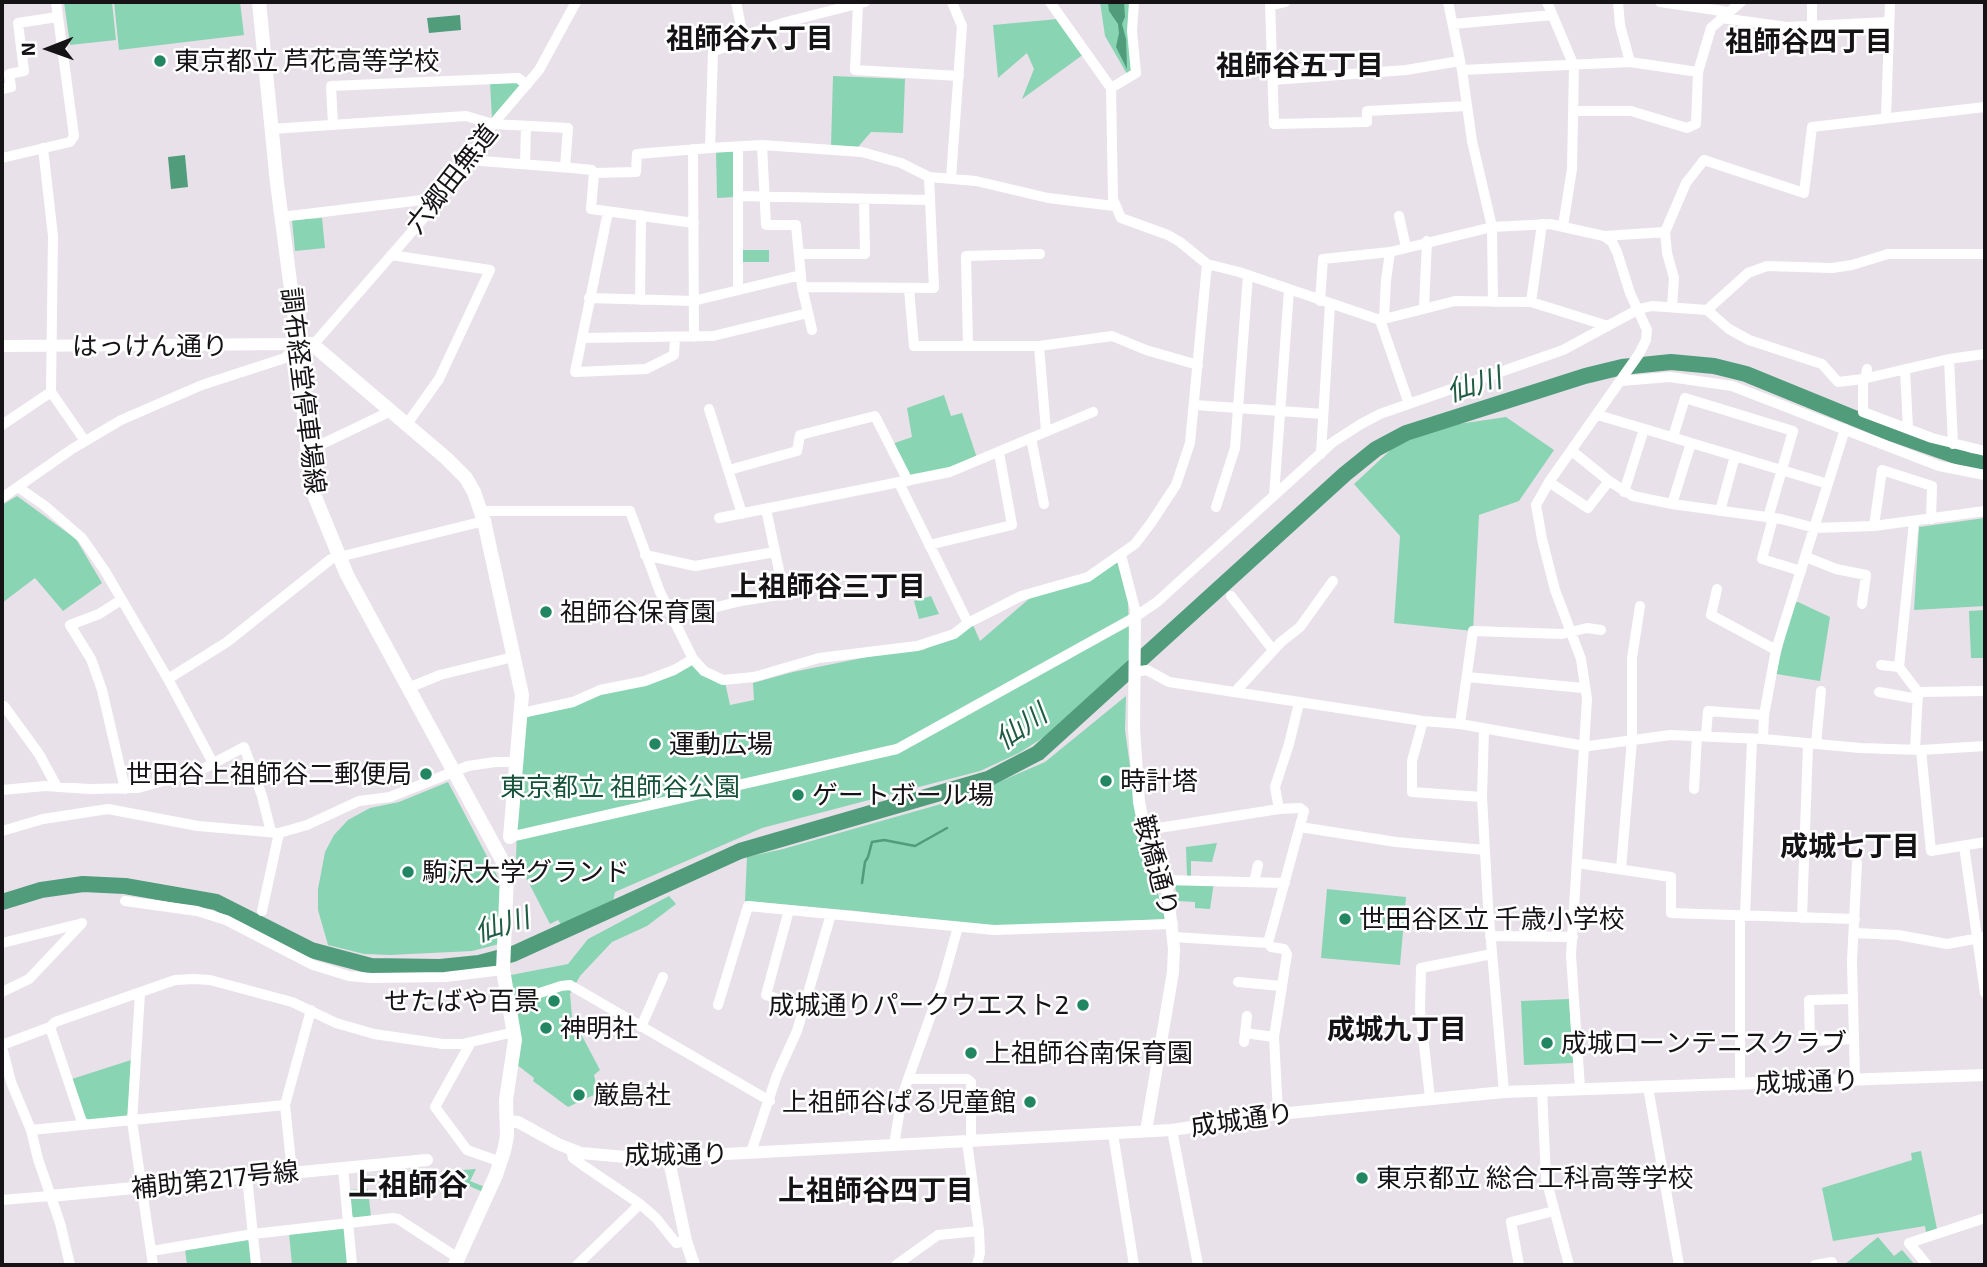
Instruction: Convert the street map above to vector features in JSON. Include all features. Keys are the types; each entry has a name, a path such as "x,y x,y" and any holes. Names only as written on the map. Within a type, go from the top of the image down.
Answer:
{"main road":[{"name":"調布経堂停車場線","path":"259,2 307,447 315,496 339,556 506,873 503,968"},
{"path":"298,344 313,345 407,424 466,478 474,492 482,516 522,695 510,837"},
{"path":"457,1262 501,1162 507,1136 506,1100 514,1031 503,968"}],"street":[{"path":"2,158 70,142 74,136 55,2"},
{"name":"六郷田無道","path":"313,345 439,198 493,124 539,70 576,2"},
{"path":"736,2 743,36"},
{"path":"951,178 962,26 952,2"},
{"path":"1051,2 1111,88 1114,206 1121,218 1180,242 1207,264 1382,319 1455,302 1531,302 1608,326"},
{"path":"1111,88 1136,73 1132,31 1134,2"},
{"path":"1284,2 1270,3 1273,124 1367,122 1367,111 1467,106"},
{"path":"1448,2 1479,178 1492,226 1493,302"},
{"path":"1546,2 1574,66 1572,169 1563,226"},
{"path":"1618,2 1620,25 1630,62"},
{"path":"1660,2 1787,27 1889,22"},
{"path":"1574,111 1631,111 1688,128 1696,124 1698,72 1711,28 1741,2"},
{"path":"1812,2 1812,25"},
{"path":"1886,117 1890,2"},
{"path":"710,148 713,51 726,47 743,36 786,22 861,3 855,70 958,76"},
{"path":"1452,24 1552,15"},
{"path":"2,89 11,87 9,74 24,71 19,23 57,17"},
{"path":"1273,80 1461,66 1574,66 1630,62 1698,72"},
{"path":"333,125 331,86 518,78 527,85"},
{"path":"1672,307 1674,278 1665,232 1686,183 1704,160 1804,193 1812,127 1985,107"},
{"path":"271,129 466,116 493,124 568,128 565,167"},
{"path":"524,164 526,126"},
{"path":"468,160 565,167 592,170 594,173 636,172 637,155 693,149 762,145 862,152 901,163 929,177 976,181 1048,198 1114,206"},
{"path":"762,145 766,225 796,225 802,281 812,330"},
{"path":"738,147 738,290"},
{"path":"43,148 53,236 51,392 85,441"},
{"path":"693,149 694,337"},
{"path":"594,173 592,209 694,223"},
{"path":"589,298 693,300 738,290 802,281 909,289 934,288 929,177"},
{"path":"739,196 928,200"},
{"path":"281,217 439,198"},
{"path":"800,254 865,254 864,199"},
{"path":"608,212 575,372 646,369 674,355 675,337"},
{"path":"640,300 641,215"},
{"path":"1399,216 1406,247"},
{"path":"1321,454 1325,302 1323,259 1390,252 1492,226 1542,224 1604,236 1665,232"},
{"path":"1531,302 1542,224"},
{"path":"1580,1088 1572,983 1587,699 1583,688 1581,659 1556,590 1536,512 1537,500 1638,356 1647,335 1617,252 1612,242 1604,236"},
{"path":"1424,309 1427,242"},
{"path":"1390,252 1382,319 1409,404"},
{"path":"968,346 966,256 1040,254"},
{"path":"1707,310 1748,273 1768,266 1832,268 1888,254 1985,254"},
{"path":"391,256 490,270 439,379 407,424"},
{"path":"168,679 227,642 323,565 339,556 482,516 630,511 645,555 693,659 704,671 723,680 754,677 819,658 918,646 954,634 968,623 1021,596 1088,577 1135,544 1175,485 1190,443 1207,264"},
{"path":"1216,507 1235,448 1248,275"},
{"path":"909,289 914,346 1039,346 1112,336 1198,365"},
{"path":"1274,496 1289,289"},
{"path":"510,837 897,749 1135,617 1157,602 1321,454 1363,423 1563,350 1639,309 1653,306 1707,310 1729,329 1749,340 1822,364 1838,382 1865,374 1905,370 1949,359 1985,354"},
{"path":"582,338 713,336 808,313"},
{"path":"2,498 85,441 121,420 177,396 285,358 298,344"},
{"name":"はっけん通り","path":"2,346 298,344"},
{"path":"1039,346 1046,430"},
{"path":"1949,359 1953,444"},
{"path":"1905,370 1908,428"},
{"path":"1865,374 1863,412 1953,444 1985,451"},
{"path":"1622,379 1670,377 1732,386 1939,466 1985,475"},
{"path":"2,425 51,392"},
{"path":"1673,438 1685,398 1793,431 1762,559 1801,570"},
{"path":"1195,405 1323,414"},
{"path":"709,408 742,514"},
{"path":"307,447 320,445 391,411"},
{"path":"719,518 950,472 1093,412"},
{"path":"1598,415 1828,484"},
{"path":"729,470 797,451 800,435 875,416 929,545 968,623"},
{"path":"1624,492 1644,429"},
{"path":"1740,1084 1743,916 1757,739 1776,650 1845,429"},
{"path":"1031,438 1044,504"},
{"path":"1672,504 1691,443"},
{"path":"1572,451 1609,481 1633,496 1815,528 1874,526 1985,511"},
{"path":"929,545 1012,525 999,453"},
{"path":"1720,511 1735,456"},
{"path":"1874,526 1882,470 1932,486 1931,519"},
{"path":"1549,482 1588,508 1609,481"},
{"path":"18,487 82,538 168,679 213,763"},
{"path":"673,618 741,601 784,594 766,509"},
{"path":"1914,522 1899,667 1918,696 1918,750 1931,851 1985,842"},
{"path":"645,555 695,566 775,552"},
{"path":"1121,555 1135,617"},
{"path":"1806,557 1836,569 1866,575 1862,604"},
{"path":"1235,692 1273,650 1300,627 1333,581"},
{"path":"1717,589 1712,615 1776,650"},
{"path":"1231,596 1273,650"},
{"path":"121,600 99,614 70,625 91,659 102,690 125,789"},
{"path":"1621,869 1632,740 1632,658 1640,606"},
{"name":"鞍橋通り","path":"1135,617 1134,648 1140,676 1136,761 1139,802 1164,880 1173,930 1173,972 1146,1132"},
{"path":"1460,724 1473,631 1570,633 1587,628 1601,630"},
{"path":"408,688 440,675 513,657"},
{"path":"522,713 573,702 600,690 645,681 693,659"},
{"path":"1881,665 1899,667"},
{"path":"1140,676 1423,721 1460,724 1585,746 1670,735 1918,750 1985,746"},
{"path":"1467,677 1583,688"},
{"path":"1802,918 1812,744 1821,691"},
{"path":"1879,692 1918,696 1985,691"},
{"path":"1279,809 1275,787 1299,702"},
{"path":"4,706 39,754 57,787"},
{"path":"1694,789 1708,711 1764,715"},
{"path":"1423,721 1412,761 1412,792 1482,797"},
{"path":"1484,729 1482,797 1490,936 1504,1092"},
{"path":"2,790 57,787 138,788 173,780 244,747 275,832 262,911"},
{"path":"2,831 43,819 108,809 198,826 275,832 307,825 359,801 390,797 468,766 515,762"},
{"path":"1146,830 1279,809 1300,808 1304,811 1268,943"},
{"path":"1300,827 1396,842 1485,850"},
{"path":"1964,846 1981,938 1985,993"},
{"path":"1577,863 1671,877 1671,913 1855,919"},
{"path":"1855,1080 1853,999 1857,863"},
{"path":"1254,882 1258,865"},
{"path":"1164,880 1284,883"},
{"path":"125,901 197,911 226,920 313,965 348,976 446,977 503,968"},
{"path":"719,1005 748,906 994,930 1173,930 1268,943 1271,947 1284,949 1287,954 1274,1037 1278,1114"},
{"path":"789,910 766,995 804,1007"},
{"path":"751,1153 777,1075 797,1031 831,914"},
{"path":"2,943 82,923 29,979 2,992"},
{"path":"894,1145 902,1096 942,984 958,927"},
{"path":"1854,933 1898,935 1947,944 1981,938"},
{"path":"1490,936 1573,937"},
{"path":"1430,1098 1420,1010 1421,968 1492,954"},
{"path":"641,1027 663,977"},
{"path":"70,1265 31,1130 6,1082 2,1046 50,1027 55,1022 175,980 205,979 292,1002 337,1023 374,1034 443,1044 471,1042 514,1031"},
{"path":"1238,982 1281,986"},
{"path":"509,1003 570,985 770,1101"},
{"path":"140,992 132,1121 153,1265"},
{"path":"1853,999 1809,1000 1810,1041 1854,1039"},
{"path":"292,1172 285,1105 311,1010"},
{"path":"1247,1016 1245,1037 1274,1037"},
{"path":"50,1027 83,1125"},
{"path":"471,1042 435,1107 467,1150 501,1162"},
{"name":"成城通り","path":"506,1121 518,1122 571,1150 602,1156 668,1156 1146,1132 1278,1114 1504,1092 1985,1075"},
{"path":"908,1079 967,1079 971,1082 969,1142 979,1231 980,1253 977,1265"},
{"path":"1648,1087 1679,1265"},
{"path":"1542,1090 1546,1179 1569,1265"},
{"path":"31,1130 285,1105"},
{"path":"1172,1130 1198,1265"},
{"path":"1113,1134 1134,1265"},
{"path":"571,1150 573,1158 584,1167 640,1204 656,1218 676,1243 686,1241"},
{"path":"668,1156 686,1241 694,1265"},
{"name":"補助第217号線","path":"2,1200 427,1160"},
{"path":"343,1168 352,1265"},
{"path":"247,1177 256,1265"},
{"path":"577,1265 640,1204"},
{"path":"1519,1265 1511,1222 1554,1211"},
{"path":"1927,1265 1909,1243 1985,1217"},
{"path":"152,1251 253,1234 398,1219 457,1262"},
{"path":"896,1265 938,1235 979,1231"},
{"path":"1815,1265 1832,1262"}],"green space":[{"path":"64,2 112,2 116,40 70,45"},
{"path":"114,2 240,2 244,35 119,50"},
{"path":"1100,2 1131,2 1131,71 1127,74 1105,36"},
{"path":"1058,19 1084,54 1022,99 1034,69 1027,53 998,78 993,25"},
{"path":"833,76 905,79 903,133 871,132 858,147 831,146"},
{"path":"517,80 523,85 492,119 490,82"},
{"path":"716,150 734,150 735,197 717,198"},
{"path":"322,218 325,248 295,251 292,220"},
{"path":"739,250 769,250 769,262 739,262"},
{"path":"944,395 951,416 962,413 977,458 949,470 909,477 892,444 912,437 907,408"},
{"path":"1506,417 1554,450 1519,501 1479,515 1473,631 1394,623 1400,536 1354,484 1411,431"},
{"path":"17,496 76,539 102,583 63,611 35,578 2,603 2,505"},
{"path":"1985,518 1985,606 1914,610 1919,527"},
{"name":"東京都立 祖師谷公園","path":"1117,561 1128,603 1130,659 1044,737 1019,753 980,771 762,828 615,892 613,902 564,929 558,920 550,924 516,858 524,718 690,663 725,682 730,705 754,700 753,683 887,653 923,650 973,625 980,641 1030,598"},
{"path":"931,596 939,614 919,619 914,601"},
{"path":"1798,602 1830,617 1820,681 1776,674 1793,603"},
{"path":"1985,610 1985,658 1971,658 1969,611"},
{"path":"1126,696 1125,730 1137,817 1165,919 996,927 745,901 747,857 962,798 1045,762"},
{"name":"駒沢大学グランド","path":"448,782 502,885 499,944 472,951 390,955 364,954 328,945 318,910 318,889 325,852 334,835 348,820 370,808 399,802"},
{"path":"1217,843 1212,862 1191,861 1191,876 1187,876 1186,847"},
{"path":"1174,881 1214,882 1210,909 1195,908 1195,902 1178,901"},
{"path":"1327,889 1406,897 1400,965 1321,958"},
{"path":"669,896 676,904 647,926 612,942 580,976 570,994 572,1017 600,1070 594,1075 598,1093 568,1107 533,1081 534,1078 516,1064 511,975 568,964 588,939"},
{"name":"成城ローンテニスクラブ","path":"1569,999 1573,1063 1524,1065 1521,1001"},
{"path":"131,1060 128,1114 125,1117 89,1120 84,1117 72,1079"},
{"path":"1921,1151 1937,1229 1926,1232 1925,1226 1833,1241 1822,1188 1912,1160 1911,1153"},
{"path":"476,1169 470,1181 485,1187 483,1192 469,1186 466,1190 442,1177 449,1171"},
{"path":"368,1189 371,1217 355,1218 352,1216 349,1190"},
{"path":"344,1226 348,1265 292,1265 289,1233"},
{"path":"1878,1237 1894,1256 1902,1250 1915,1265 1844,1265"},
{"path":"247,1240 251,1242 252,1265 187,1265 185,1249"}],"shaded area":[{"path":"1108,2 1124,2 1125,17 1122,24 1126,39 1127,69 1116,47 1118,24 1109,11"},
{"path":"460,15 461,30 429,33 427,18"},
{"path":"185,155 188,187 171,189 168,157"}],"waterway":[{"name":"仙川","path":"2,902 41,890 83,884 125,886 216,902 311,950 371,966 440,967 479,963 513,954 740,851 988,779 1038,753 1345,474 1376,449 1406,433 1585,376 1622,367 1671,362 1714,366 1746,374 1893,434 1970,461 1985,462"},
{"path":"862,883 872,842 884,840 915,846 947,828"}],"place":[{"name":"東京都立 芦花高等学校","path":"160,61"},
{"name":"祖師谷保育園","path":"546,612"},
{"name":"運動広場","path":"655,744"},
{"name":"世田谷上祖師谷二郵便局","path":"426,774"},
{"name":"時計塔","path":"1106,781"},
{"name":"ゲートボール場","path":"798,795"},
{"name":"駒沢大学グランド","path":"408,872"},
{"name":"世田谷区立 千歳小学校","path":"1345,919"},
{"name":"せたばや百景","path":"554,1001"},
{"name":"成城通りパークウエスト2","path":"1083,1005"},
{"name":"神明社","path":"546,1028"},
{"name":"成城ローンテニスクラブ","path":"1547,1043"},
{"name":"上祖師谷南保育園","path":"971,1053"},
{"name":"厳島社","path":"579,1095"},
{"name":"上祖師谷ぱる児童館","path":"1030,1102"},
{"name":"東京都立 総合工科高等学校","path":"1362,1178"}],"district":[{"name":"祖師谷六丁目","path":"750,39"},
{"name":"祖師谷四丁目","path":"1809,42"},
{"name":"祖師谷五丁目","path":"1300,66"},
{"name":"上祖師谷三丁目","path":"828,587"},
{"name":"成城七丁目","path":"1850,847"},
{"name":"成城九丁目","path":"1397,1030"},
{"name":"上祖師谷","path":"408,1185"},
{"name":"上祖師谷四丁目","path":"876,1191"}]}
